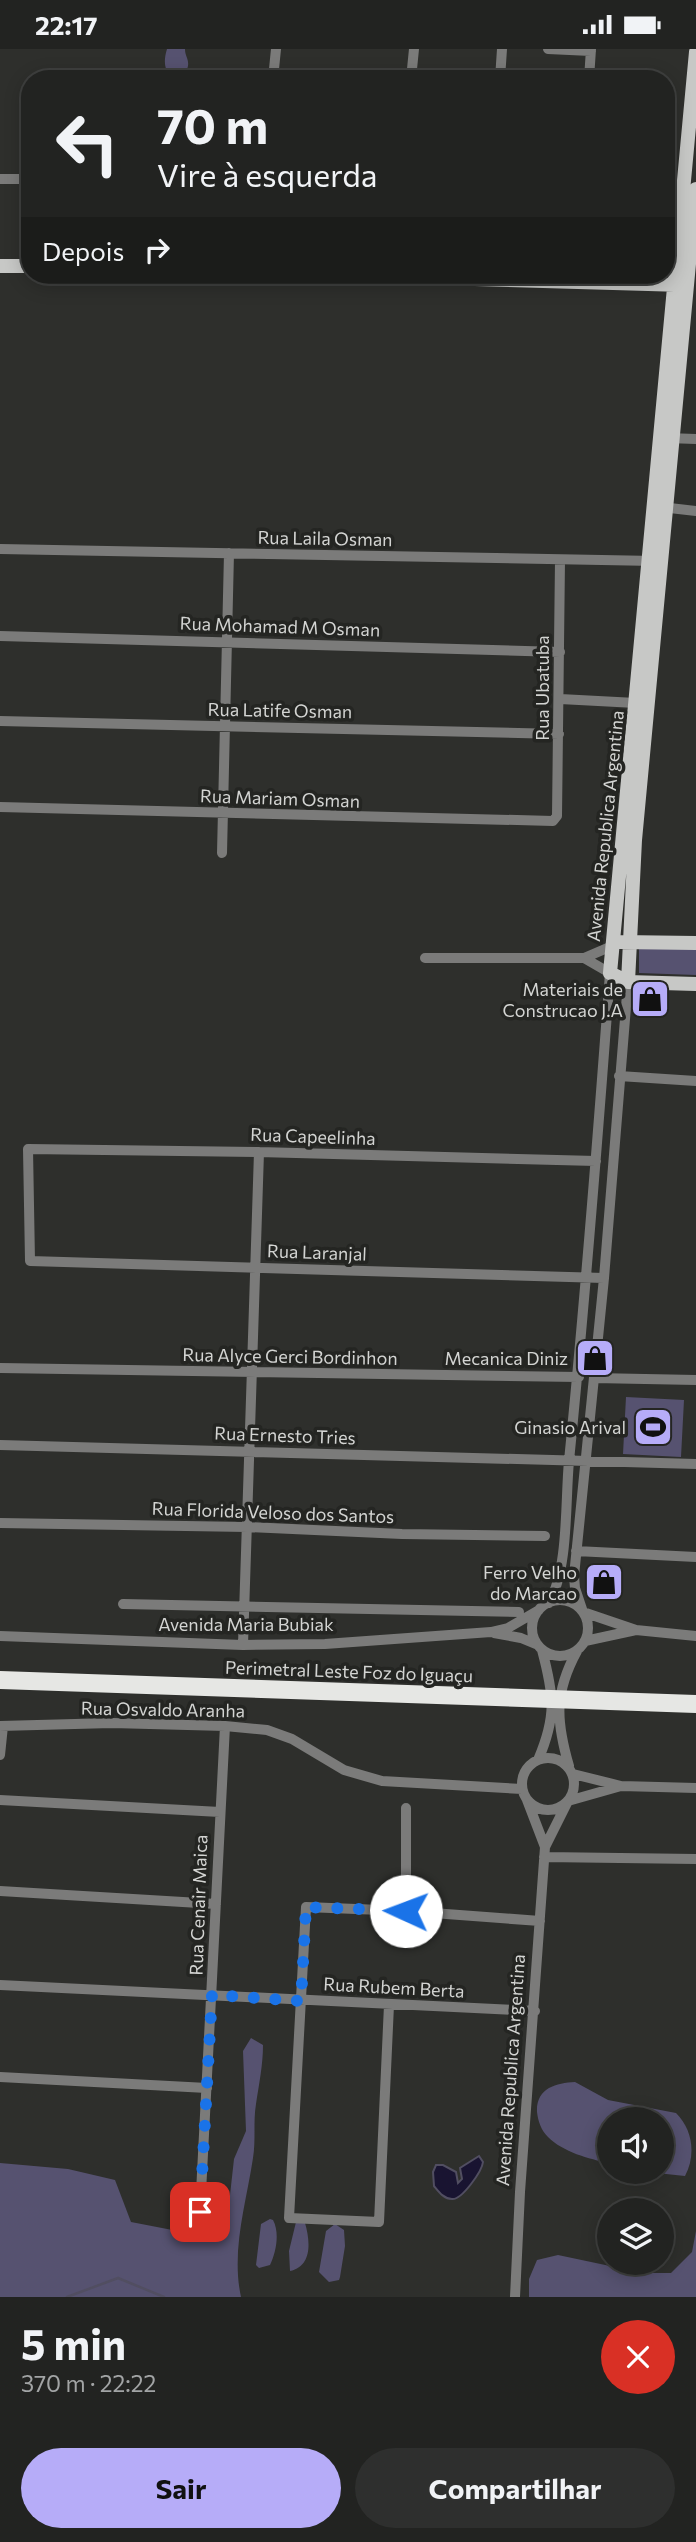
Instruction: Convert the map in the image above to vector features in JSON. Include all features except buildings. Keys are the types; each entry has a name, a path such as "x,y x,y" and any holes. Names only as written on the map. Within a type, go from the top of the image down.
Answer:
{"highway":[{"name":"Perimetral Leste Foz do Iguaçu","path":"0,1680 696,1704"}],"main road":[{"name":"Avenida Republica Argentina","path":"681,285 683,198 696,52"},
{"name":"Avenida Republica Argentina","path":"628,982 655,561 654,499 666,441 681,285 696,189"},
{"path":"0,266 21,267"},
{"path":"646,284 681,285"},
{"name":"Avenida Republica Argentina","path":"610,973 636,703 655,561 667,509 666,441"},
{"path":"612,946 629,941 696,943"},
{"path":"610,973 628,982 696,984"}],"street":[{"path":"274,70 276,49"},
{"path":"412,70 414,49"},
{"path":"501,70 502,49"},
{"path":"548,49 591,50 590,70"},
{"path":"0,179 21,180"},
{"path":"675,198 683,198"},
{"path":"666,441 696,439"},
{"path":"654,499 667,509 696,511"},
{"name":"Rua Laila Osman","path":"0,549 655,561"},
{"path":"222,853 229,553"},
{"name":"Rua Ubatuba","path":"557,817 560,561"},
{"name":"Rua Mohamad M Osman","path":"0,636 560,652"},
{"path":"560,699 636,703"},
{"name":"Rua Latife Osman","path":"0,721 559,734"},
{"name":"Rua Mariam Osman","path":"0,807 548,822 557,817"},
{"path":"425,958 583,958 612,946"},
{"path":"583,958 610,973"},
{"name":"Avenida Republica Argentina","path":"549,1603 559,1580 579,1377 610,973"},
{"name":"Avenida Republica Argentina","path":"583,1612 575,1588 576,1551 604,1278 628,982"},
{"path":"619,1076 696,1080"},
{"name":"Rua Capeelinha","path":"30,1261 28,1149 596,1161"},
{"path":"243,1645 259,1152"},
{"name":"Rua Laranjal","path":"30,1261 604,1278"},
{"name":"Rua Alyce Gerci Bordinhon","path":"0,1368 579,1377"},
{"path":"594,1378 696,1380"},
{"name":"Rua Ernesto Tries","path":"0,1445 696,1464"},
{"name":"Rua Florida Veloso dos Santos","path":"0,1523 545,1536"},
{"path":"576,1551 696,1557"},
{"path":"621,1786 568,1801 559,1808 547,1811 536,1807 525,1794 525,1771 538,1760 546,1741 552,1702 552,1688 532,1627 539,1610 549,1603 568,1601 583,1612 636,1630 696,1636"},
{"path":"123,1604 519,1612"},
{"name":"Avenida Maria Bubiak","path":"0,1636 243,1645 325,1644 491,1632 508,1628 539,1610"},
{"path":"568,1801 575,1785 561,1734 561,1692 566,1672 585,1641 588,1629 583,1612"},
{"path":"585,1641 636,1630"},
{"name":"Avenida Maria Bubiak","path":"491,1632 521,1638 540,1648"},
{"path":"540,1648 559,1657 577,1651"},
{"name":"Rua Osvaldo Aranha","path":"2,1726 112,1723 225,1726 267,1730 292,1739 344,1770 383,1781 525,1794"},
{"path":"0,1755 2,1726"},
{"name":"Rua Cenair Maica","path":"200,2212 225,1726"},
{"path":"538,1760 556,1758 571,1771 621,1786 696,1788"},
{"name":"Avenida Republica Argentina","path":"525,1794 545,1852"},
{"path":"0,1800 220,1812"},
{"name":"Avenida Republica Argentina","path":"515,2297 545,1852 568,1801"},
{"path":"406,1808 406,1911"},
{"path":"545,1852 696,1859"},
{"path":"0,1891 216,1904"},
{"path":"389,2005 379,2223 289,2218 306,1907 540,1921"},
{"name":"Rua Rubem Berta","path":"0,1985 535,2011"},
{"path":"0,2077 207,2088"}],"shaded area":[{"path":"167,49 185,49 188,66 186,70 167,70"},
{"path":"639,947 696,949 696,975 639,973"},
{"name":"Ginasio Arival","path":"626,1397 684,1400 681,1457 623,1454"},
{"path":"251,2038 263,2045 263,2052 255,2111 254,2151 239,2245 238,2280 241,2297 0,2297 0,2163 68,2169 115,2180 131,2222 219,2239 229,2204 234,2159 246,2131 243,2051"},
{"path":"575,2082 608,2100 645,2107 597,2107 597,2160 593,2159 561,2147 540,2125 537,2112 540,2097 548,2088"},
{"path":"674,2113 686,2127 691,2143 691,2160 685,2176 674,2175"},
{"path":"479,2156 483,2162 482,2166 461,2195 449,2199 434,2186 433,2172 436,2165 443,2165 456,2172 458,2183 462,2179 460,2168"},
{"path":"273,2220 277,2237 275,2249 270,2265 259,2268 256,2265 261,2224"},
{"path":"296,2222 305,2223 308,2251 303,2264 290,2271 289,2251"},
{"path":"335,2224 344,2230 345,2246 339,2280 329,2282 319,2272 326,2231"},
{"path":"696,2231 696,2297 529,2297 529,2279 537,2260 558,2255 597,2263 597,2275 674,2275 674,2270 692,2252"}],"waterway":[{"path":"67,2297 118,2278 164,2297"}],"place":[{"name":"Materiais de Construcao J.A","path":"650,999"},
{"name":"Mecanica Diniz","path":"595,1358"},
{"name":"Ginasio Arival","path":"653,1427"},
{"name":"Ferro Velho do Marcao","path":"604,1582"}],"route":[{"path":"200,2212 212,1995 301,2001 306,1907 406,1911"}]}
